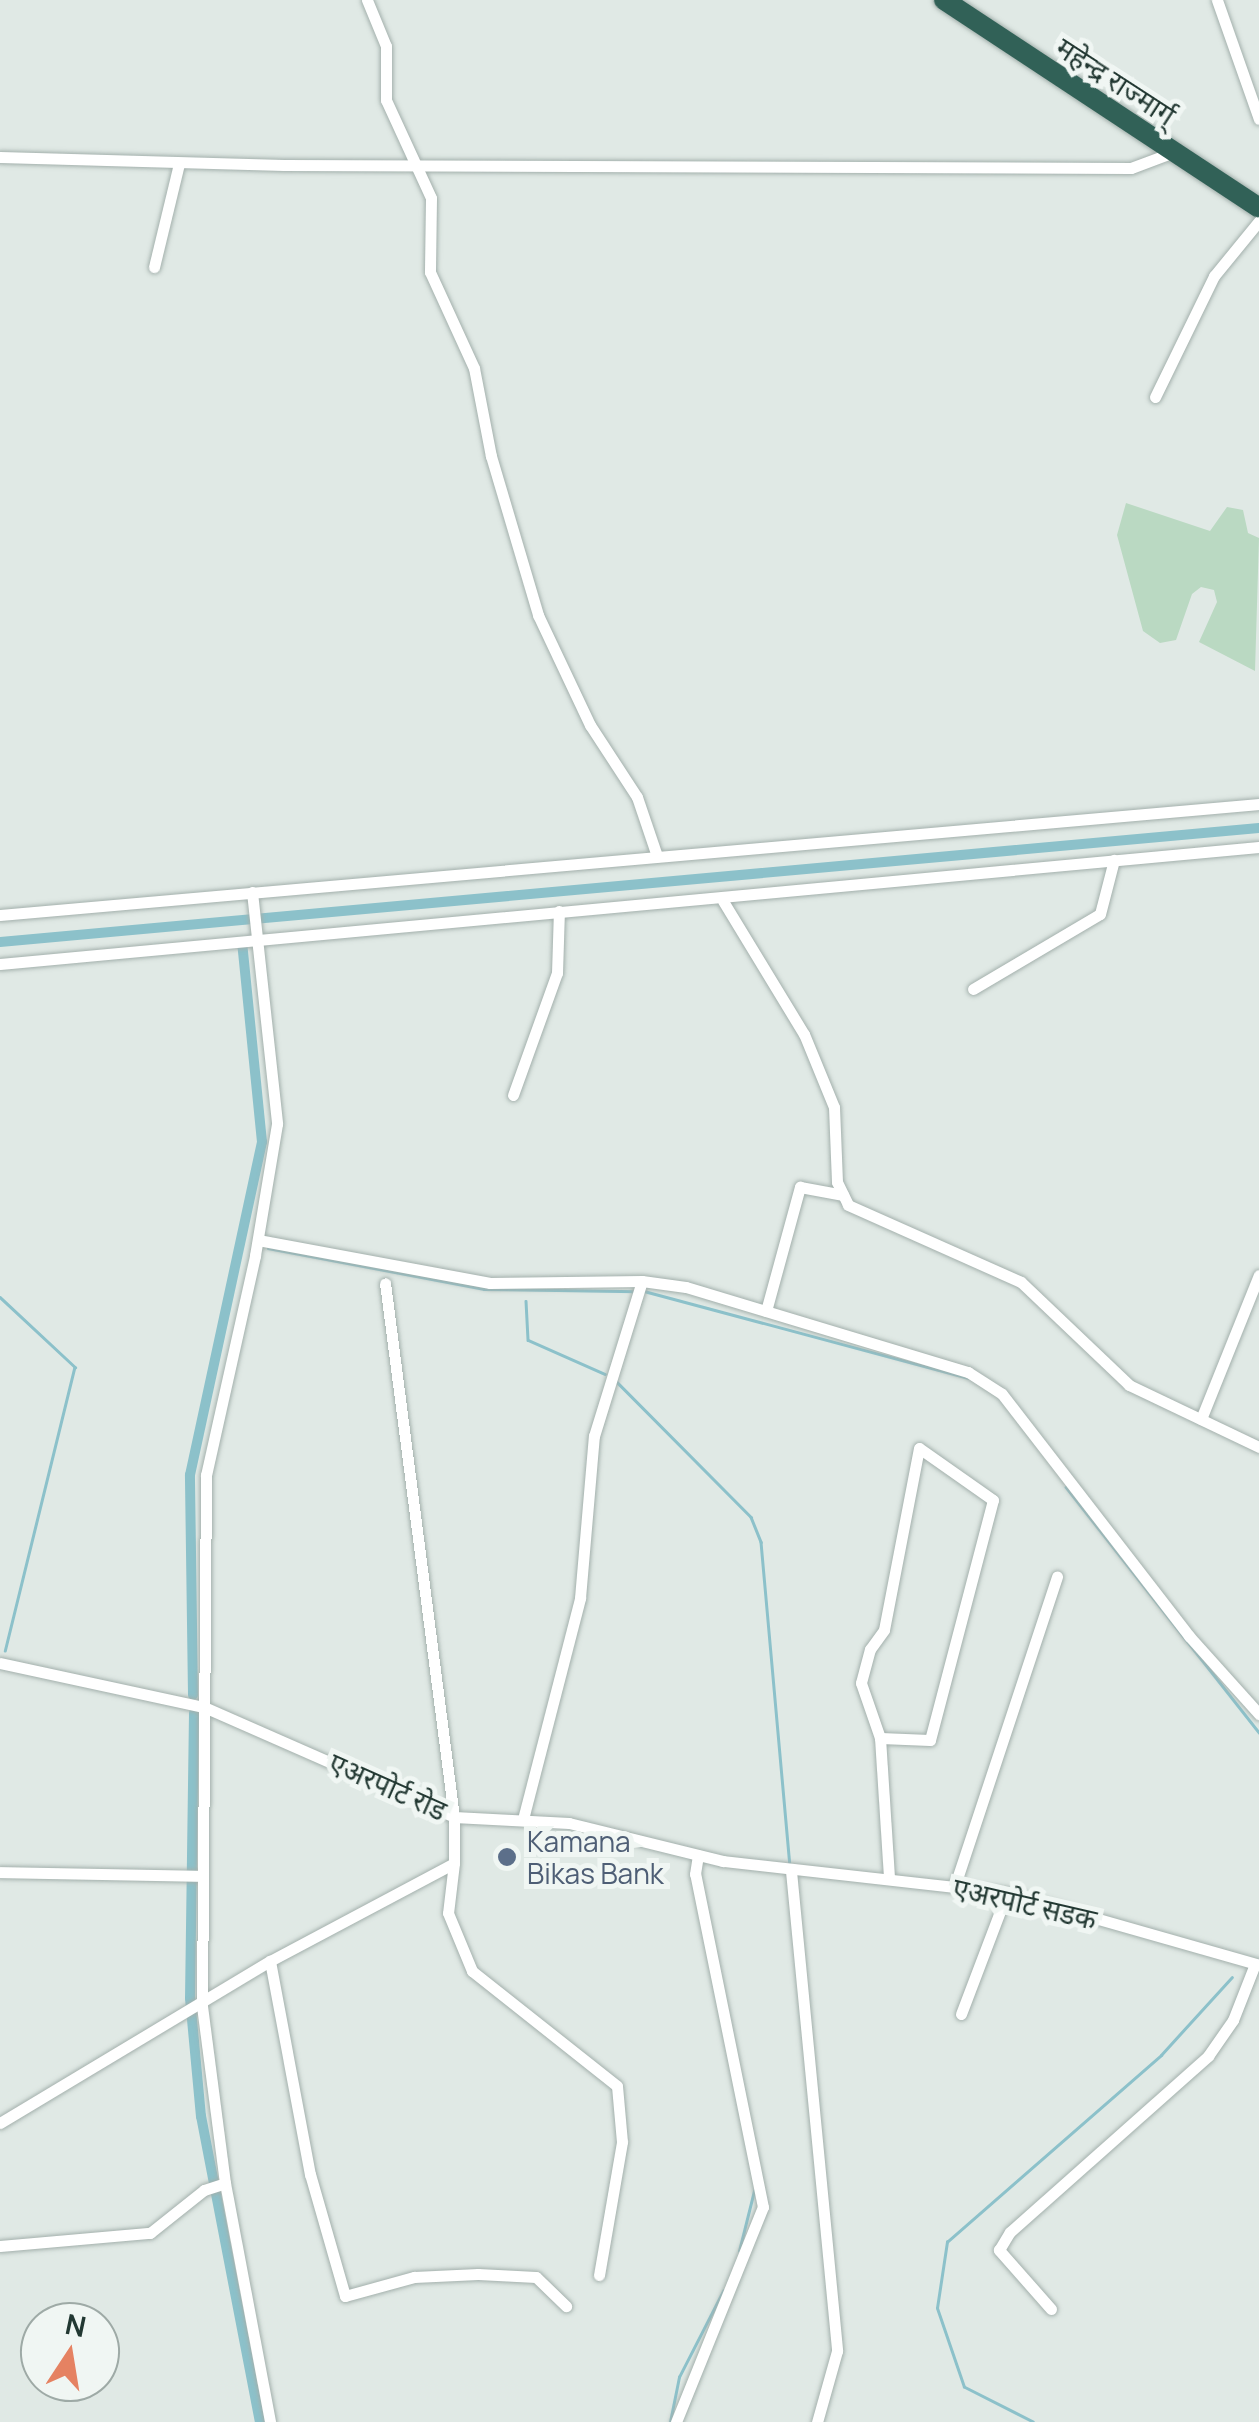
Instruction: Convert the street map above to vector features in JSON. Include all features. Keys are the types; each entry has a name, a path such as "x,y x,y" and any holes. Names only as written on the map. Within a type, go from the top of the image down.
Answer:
{"highway":[{"name":"महेन्द्र राज्मार्ग्","path":"944,0 1259,208"}],"street":[{"path":"366,0 383,33 386,100 431,198 430,272 474,368 491,456 538,615 590,724 637,797 656,853"},
{"path":"1216,0 1259,120"},
{"path":"0,156 179,164 1130,168 1174,152"},
{"path":"154,268 179,164"},
{"path":"1155,396 1214,276 1259,222"},
{"path":"0,916 252,897 656,853 1259,804"},
{"path":"0,964 559,910 722,901 1259,847"},
{"path":"974,989 1100,914 1114,860"},
{"path":"252,897 276,1124 257,1247 206,1475 204,1706 196,1876 197,2007 222,2183 270,2422"},
{"path":"722,901 804,1034 834,1107 843,1195 848,1205 918,1241 1021,1282 1129,1385 1259,1446"},
{"path":"513,1094 557,973 559,910"},
{"path":"766,1311 800,1187 843,1195"},
{"path":"257,1247 490,1283 642,1281 766,1311 968,1372 1002,1394 1189,1636 1259,1714"},
{"path":"1201,1419 1259,1275"},
{"path":"523,1819 580,1598 594,1436 642,1281"},
{"path":"385,1283 454,1817 448,1912 472,1970 617,2086 622,2142 599,2275"},
{"path":"880,1738 930,1740 993,1500 919,1448 884,1630 870,1648 861,1683 880,1738 889,1878"},
{"path":"956,1885 1057,1576"},
{"name":"एअरपोर्ट रोड","path":"0,1663 204,1706 454,1817 569,1823 698,1855 788,1870"},
{"path":"676,2422 763,2206 694,1874 698,1855"},
{"path":"0,2123 270,1961 454,1863"},
{"path":"788,1870 837,2351 817,2422"},
{"name":"एअरपोर्ट सडक","path":"788,1870 956,1885 1007,1894 1257,1965"},
{"path":"0,1872 196,1876"},
{"path":"960,2014 1007,1894"},
{"path":"270,1961 310,2174 345,2296 414,2276 478,2274 536,2277 566,2306"},
{"path":"1051,2309 999,2250 1010,2232 1208,2056 1232,2020 1257,1965"},
{"path":"0,2246 150,2233 204,2190 222,2183"}],"green space":[{"path":"1126,503 1210,531 1227,507 1243,510 1248,533 1259,538 1255,671 1199,642 1217,602 1214,590 1201,587 1192,594 1176,640 1160,643 1143,631 1117,535"}],"waterway":[{"path":"0,942 1259,828"},
{"path":"193,1695 190,1475 262,1142 242,943"},
{"path":"268,1248 484,1289 636,1291"},
{"path":"644,1291 968,1378"},
{"path":"0,1297 75,1367 5,1651"},
{"path":"526,1301 528,1340 605,1374"},
{"path":"616,1381 751,1517 761,1542 790,1865"},
{"path":"1066,1487 1259,1732"},
{"path":"194,1713 190,1998 201,2116 260,2422"},
{"path":"1033,2422 964,2387 937,2308 947,2242 1161,2055 1232,1977"},
{"path":"739,2251 754,2191"},
{"path":"670,2422 679,2377 723,2291"}],"place":[{"name":"Kamana Bikas Bank","path":"507,1857"}]}
